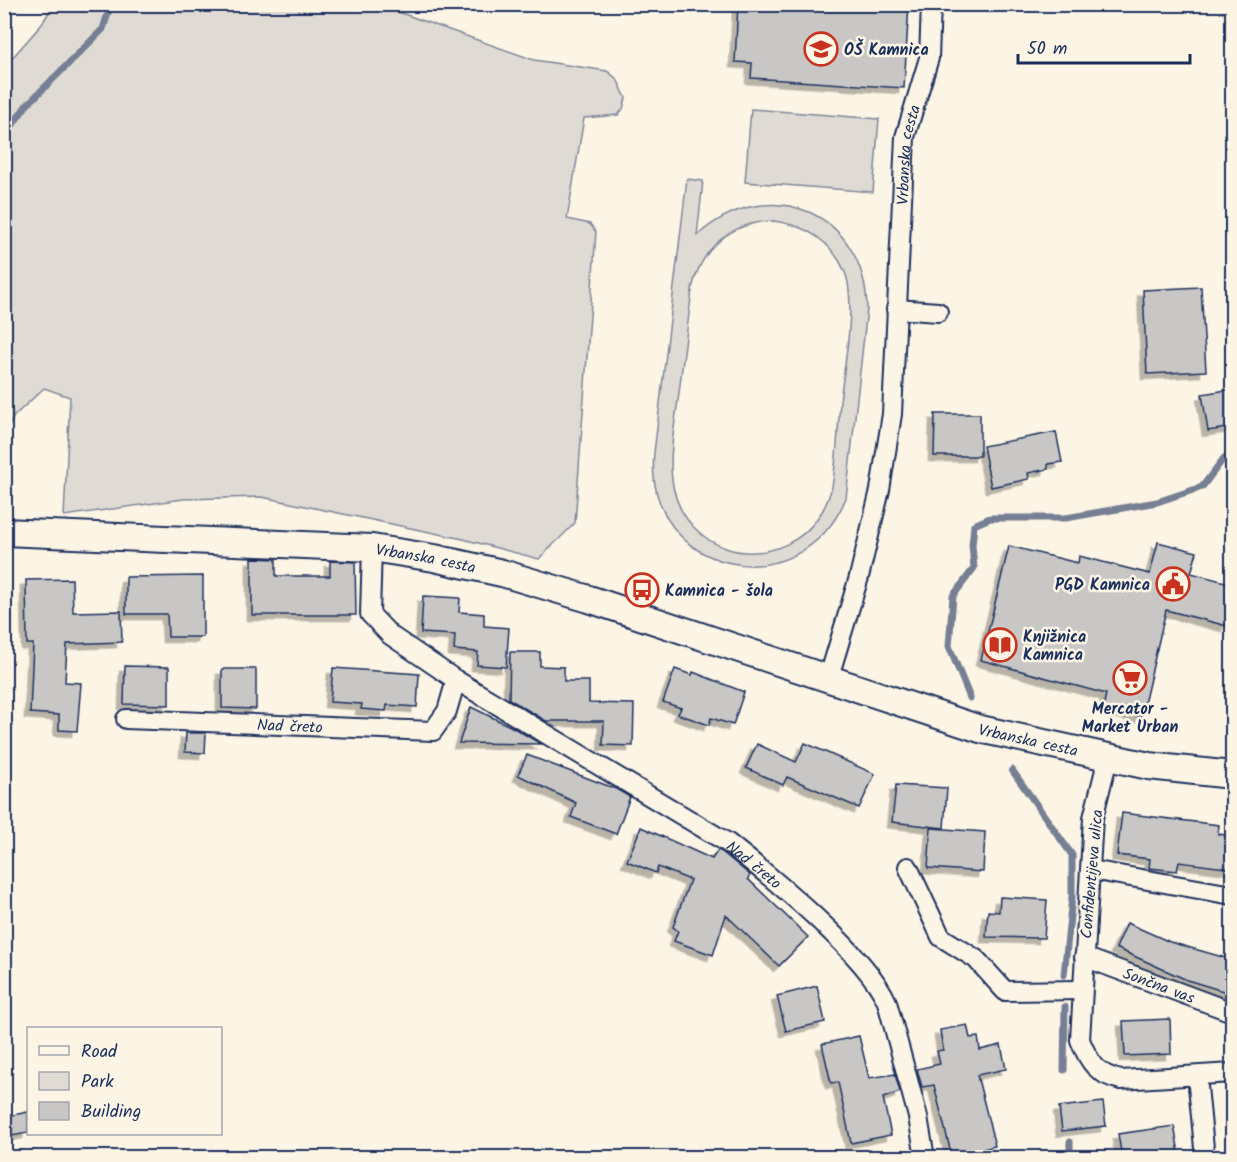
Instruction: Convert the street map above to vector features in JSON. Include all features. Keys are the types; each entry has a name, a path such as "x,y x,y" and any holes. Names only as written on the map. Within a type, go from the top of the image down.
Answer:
{"street":[{"name":"Vrbanska cesta","path":"828,680 859,577 880,490 892,414 903,203 904,137 929,58 931,4"},
{"path":"896,309 938,312"},
{"name":"Vrbanska cesta","path":"4,532 372,548 502,573 753,652 828,680 980,729 1149,766 1233,775"},
{"name":"Nad čreto","path":"372,548 370,614 390,635 456,680 728,843 765,872 881,987 918,1117 925,1158"},
{"name":"Nad čreto","path":"126,719 433,731 447,711 456,680"},
{"name":"Confidentijeva ulica","path":"1108,758 1093,818 1081,990 1080,1040 1088,1060 1104,1076 1121,1080 1233,1073"},
{"path":"908,867 941,937 976,959 1005,991 1081,990"},
{"path":"1091,870 1233,895"},
{"name":"Sončna vas","path":"1084,957 1233,1012"},
{"path":"1197,1076 1205,1158"}],"green space":[{"path":"53,5 389,5 387,8 534,60 607,71 617,79 626,98 623,109 618,115 584,118 567,219 590,224 596,232 575,523 539,559 463,539 262,497 183,499 64,516 70,397 44,388 14,416 4,437 5,66 42,24"},
{"path":"751,109 879,119 873,192 745,182"},
{"path":"687,179 703,181 697,236 725,216 753,206 782,205 808,212 831,226 850,248 862,275 867,309 846,498 824,533 795,555 762,564 729,562 698,550 673,527 657,494 654,453","holes":["759,222 786,223 808,231 827,245 841,264 849,288 850,320 834,476 827,502 805,532 787,544 767,551 739,551 715,544 700,533 687,519 678,503 673,486 672,449 692,289 696,274 711,249 732,232"]}],"building":[{"name":"OŠ Kamnica","path":"738,4 909,4 904,88 751,78 752,63 735,62"},
{"path":"1201,287 1206,371 1147,374 1143,290"},
{"path":"1233,389 1233,427 1208,431 1202,394"},
{"path":"935,414 980,414 980,456 934,456"},
{"path":"1056,432 1062,462 1048,464 1048,469 1028,473 1029,479 991,487 983,446"},
{"path":"1158,542 1197,552 1191,573 1233,584 1233,604 1227,626 1166,610 1141,717 1103,708 1106,694 981,660 1009,546 1078,563 1079,556 1150,574"},
{"path":"252,558 276,559 276,576 330,576 330,561 355,562 356,615 252,615"},
{"path":"203,576 203,637 168,637 167,614 126,614 126,577"},
{"path":"72,579 73,612 121,611 122,642 67,644 65,682 81,683 77,731 59,730 59,715 30,713 33,644 27,644 26,580"},
{"path":"423,596 460,598 459,612 484,614 484,626 509,628 506,667 477,665 478,652 454,650 455,635 421,633"},
{"path":"510,652 540,652 540,666 564,667 564,681 589,681 589,703 634,704 633,746 603,745 604,721 546,721 509,699"},
{"path":"125,666 169,667 169,705 124,704"},
{"path":"333,668 419,674 417,707 387,705 386,711 361,709 362,704 330,702"},
{"path":"222,669 256,669 256,709 222,708"},
{"path":"675,669 692,675 693,672 744,692 733,725 711,718 709,725 678,714 681,708 663,702"},
{"path":"471,707 514,728 541,744 459,743"},
{"path":"186,733 206,733 205,753 185,752"},
{"path":"805,743 875,774 859,808 787,777 783,785 746,768 757,744 796,762"},
{"path":"527,755 616,789 630,797 616,834 571,817 576,803 518,775"},
{"path":"896,785 947,788 944,828 892,822"},
{"path":"1122,813 1219,825 1218,834 1233,836 1233,869 1179,862 1177,871 1149,868 1150,859 1117,855"},
{"path":"641,827 712,859 718,850 722,852 750,875 748,879 808,937 779,966 726,915 713,955 674,941 678,931 673,927 690,880 658,867 656,873 627,861"},
{"path":"931,828 985,832 983,872 928,868"},
{"path":"1000,897 1047,900 1044,938 986,937 988,911 999,912"},
{"path":"1127,923 1170,942 1233,960 1233,994 1187,980 1116,948"},
{"path":"817,986 825,1022 786,1031 777,996"},
{"path":"1170,1019 1171,1054 1125,1056 1123,1021"},
{"path":"967,1025 970,1038 978,1037 980,1050 1001,1045 1006,1069 977,1075 995,1146 952,1157 934,1085 922,1087 917,1069 940,1064 937,1051 943,1050 940,1030"},
{"path":"859,1036 869,1078 895,1074 900,1092 883,1098 891,1135 851,1143 838,1082 831,1083 822,1044"},
{"path":"1103,1102 1106,1126 1062,1131 1059,1107"},
{"path":"27,1112 27,1133 12,1136 8,1116"},
{"path":"1174,1126 1180,1158 1141,1158 1140,1155 1122,1158 1118,1134"}],"waterway":[{"path":"4,137 26,106 103,29 111,4"},
{"path":"970,698 949,646 953,596 974,568 972,545 974,525 990,518 1066,518 1157,502 1202,487 1224,458 1232,457"},
{"path":"1012,770 1072,855 1072,897 1064,975"},
{"path":"1064,1070 1065,1007"},
{"path":"1070,1142 1070,1158"}],"place":[{"name":"OŠ Kamnica","path":"821,49"},
{"name":"PGD Kamnica","path":"1173,584"},
{"name":"Kamnica - šola","path":"642,590"},
{"name":"Knjižnica Kamnica","path":"1000,645"},
{"name":"Mercator - Market Urban","path":"1130,678"}]}
